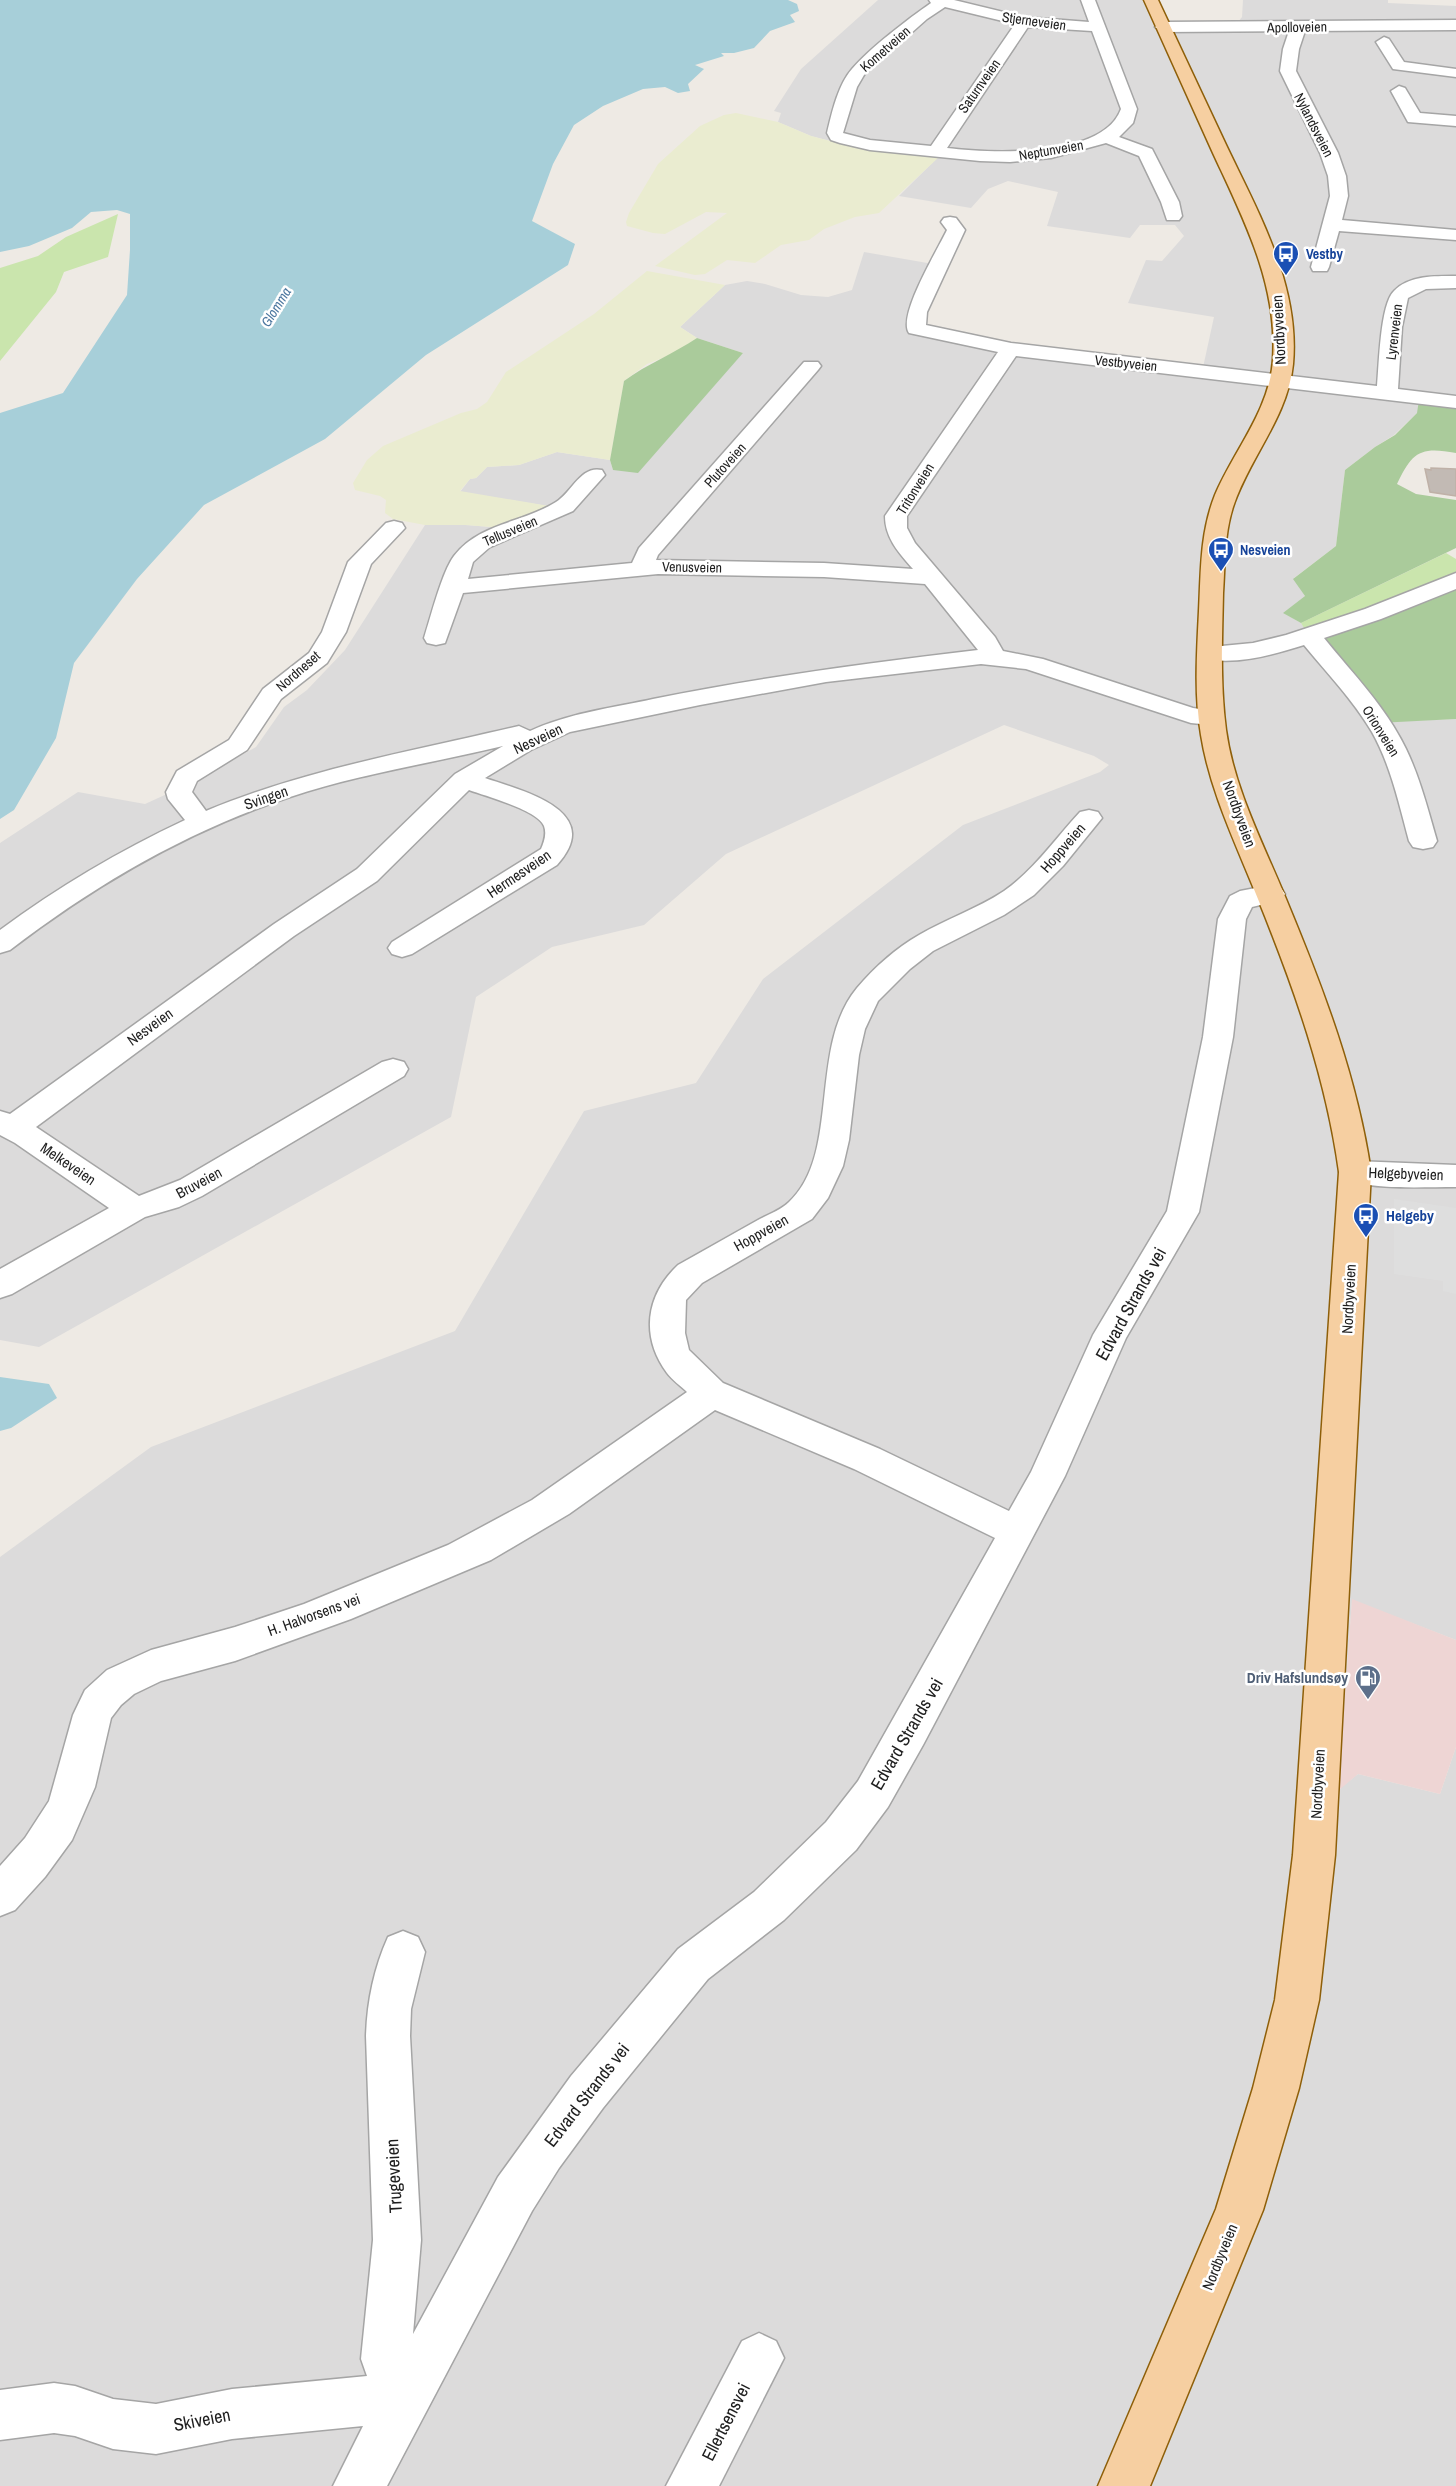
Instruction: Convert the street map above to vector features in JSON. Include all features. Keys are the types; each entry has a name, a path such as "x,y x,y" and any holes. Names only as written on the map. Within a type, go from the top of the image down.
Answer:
{"main road":[{"name":"Nordbyveien","path":"1124,2486 1239,2210 1276,2088 1297,2000 1309,1914 1314,1855 1321,1712 1350,1286 1355,1172 1352,1141 1332,1064 1271,894 1226,781 1211,717 1210,653 1217,522 1226,495 1271,407 1282,380 1281,315 1272,267 1260,236 1157,14"}],"street":[{"name":"Neptunveien","path":"841,138 888,147 987,157 1030,155 1071,149 1105,137 1123,125 1128,117 1129,109 1088,0"},
{"name":"Stjerneveien","path":"939,1 1032,18 1099,27"},
{"name":"Kometveien","path":"841,138 835,133 854,76 939,1"},
{"path":"1239,27 1242,8"},
{"path":"1363,10 1369,25"},
{"name":"Apolloveien","path":"1157,14 1239,27 1456,25"},
{"name":"Saturnveien","path":"934,152 1032,18"},
{"path":"1432,24 1441,43"},
{"name":"Nylandsveien","path":"1298,28 1291,49 1288,71 1336,171 1339,196 1320,267"},
{"path":"1384,42 1398,66 1451,72"},
{"path":"1399,91 1414,118 1456,121"},
{"path":"1105,137 1146,153 1170,202 1173,216"},
{"name":"Vestbyveien","path":"950,222 956,230 917,312 916,329 1011,349 1456,402"},
{"path":"1333,225 1456,235"},
{"name":"Lyrenveien","path":"1387,393 1392,327 1399,296 1411,287 1419,285 1456,282"},
{"name":"Tritonveien","path":"994,656 986,642 899,536 896,516 1011,349"},
{"name":"Plutoveien","path":"642,567 647,554 811,366"},
{"name":"Tellusveien","path":"436,638 462,561 473,547 564,507 579,494 594,475"},
{"name":"Nordneset","path":"201,822 181,799 179,792 186,777 238,745 272,694 318,658 334,632 360,562 394,528"},
{"name":"Venusveien","path":"454,587 642,567 798,569 931,577"},
{"path":"1210,653 1250,652 1309,636 1379,613 1456,580"},
{"name":"Orionveien","path":"1309,636 1368,707 1392,745 1403,769 1423,841"},
{"name":"Nesveien","path":"7,1125 284,930 367,875 472,774 562,726 700,697 826,675 994,656 1034,664 1191,715 1211,717"},
{"name":"Svingen","path":"0,944 47,909 140,852 201,822 321,779 562,726"},
{"path":"463,747 472,774"},
{"name":"Hermesveien","path":"402,948 517,879 547,859 556,849 558,827 548,813 472,774"},
{"name":"Hoppveien","path":"1016,1531 867,1459 711,1393 687,1374 674,1358 668,1333 669,1300 675,1288 690,1274 800,1211 812,1199 830,1155 848,1043 856,1013 864,999 894,967 911,953 942,934 998,907 1025,889 1089,818"},
{"name":"Edvard Strands vei","path":"359,2486 515,2194 587,2092 693,1964 769,1906 858,1816 905,1740 1047,1476 1110,1335 1183,1212 1218,1037 1232,919 1240,902 1250,897 1271,894"},
{"name":"Bruveien","path":"0,1285 134,1209 168,1199 191,1188 393,1069"},
{"name":"Melkeveien","path":"7,1125 134,1209"},
{"name":"Helgebyveien","path":"1355,1172 1456,1176"},
{"name":"H. Halvorsens vei","path":"0,1896 43,1847 59,1823 70,1801 92,1716 105,1694 115,1686 140,1672 169,1661 235,1644 400,1583 505,1534 650,1439 711,1393"},
{"name":"Trugeveien","path":"403,1952 391,1999 387,2036 397,2241 386,2359 390,2371 406,2397"},
{"name":"Ellertsensvei","path":"692,2486 759,2358"},
{"name":"Skiveien","path":"0,2415 54,2408 75,2411 113,2424 156,2429 232,2414 406,2397"}],"shaded area":[{"path":"878,0 1151,0 1163,27 1238,22 1242,17 1243,0 1388,0 1388,3 1456,6 1456,405 1417,413 1394,435 1345,470 1336,546 1294,578 1305,596 1284,613 1301,623 1378,722 1456,719 1456,1640 1352,1600 1338,1790 1358,1774 1440,1794 1456,1747 1456,2486 0,2486 0,1557 151,1447 455,1331 584,1111 696,1083 763,979 963,825 1100,772 1109,765 1094,756 1004,725 726,854 644,925 552,947 476,997 451,1117 39,1347 0,1340 0,843 78,792 145,804 191,783 256,747 284,707 307,690 345,650 425,525 504,528 554,507 460,492 470,479 476,478 487,467 519,465 557,452 610,460 613,470 743,353 697,338 680,327 725,285 747,281 801,295 828,297 852,290 864,252 939,265 916,329 1202,372 1214,317 1128,303 1146,260 1162,261 1184,236 1175,225 1140,225 1130,238 1047,226 1058,192 1008,181 988,189 971,208 899,196 937,158 842,144 811,136 778,122 781,113 774,111 801,69"},
{"path":"1394,1199 1456,1208 1456,1294 1443,1291 1443,1281 1394,1274"},
{"path":"1352,1599 1456,1640 1456,1747 1440,1794 1358,1774 1338,1791"}],"green space":[{"path":"736,113 778,122 811,136 842,144 938,158 879,213 855,217 824,229 809,240 781,245 755,263 727,260 705,274 695,275 655,266 727,213 706,212 665,234 627,226 629,213 658,164 700,126 724,115"},
{"path":"118,214 108,257 64,272 56,292 0,361 0,268 38,256 66,237"},
{"path":"647,271 725,285 680,327 697,338 673,354 647,364 624,381 610,460 557,452 519,465 487,467 476,478 470,479 460,491 555,507 504,528 425,525 393,519 385,513 386,500 380,496 355,490 353,483 367,460 383,446 461,413 477,409 487,402 506,372 594,314"},
{"path":"697,338 743,353 638,473 613,470 610,460 624,381"},
{"path":"1419,400 1456,405 1456,453 1433,451 1418,454 1407,465 1397,484 1416,494 1456,500 1456,548 1301,623 1283,613 1305,596 1293,579 1336,546 1345,470 1395,435 1417,413"},
{"path":"1446,553 1456,559 1456,574 1382,605 1306,631 1301,623"},
{"path":"1456,580 1456,719 1378,723 1309,636"}],"water":[{"name":"Glomma","path":"0,0 788,0 797,4 799,11 790,15 795,22 770,31 754,48 734,53 721,53 724,56 695,65 704,69 688,84 690,91 678,93 665,87 643,89 603,106 574,125 553,164 532,221 575,244 568,265 426,355 325,439 204,505 137,579 74,663 56,738 14,810 0,819 0,413 63,393 127,295 130,214 117,210 91,212 72,228 29,246 0,252"},
{"path":"0,1377 49,1384 57,1398 11,1428 0,1431"}],"building":[{"path":"1431,468 1456,469 1456,496 1430,492 1425,469 1431,470"}],"place":[{"name":"Vestby","path":"1286,277"},
{"name":"Nesveien","path":"1221,573"},
{"name":"Helgeby","path":"1366,1239"},
{"name":"Driv Hafslundsøy","path":"1368,1701"}]}
